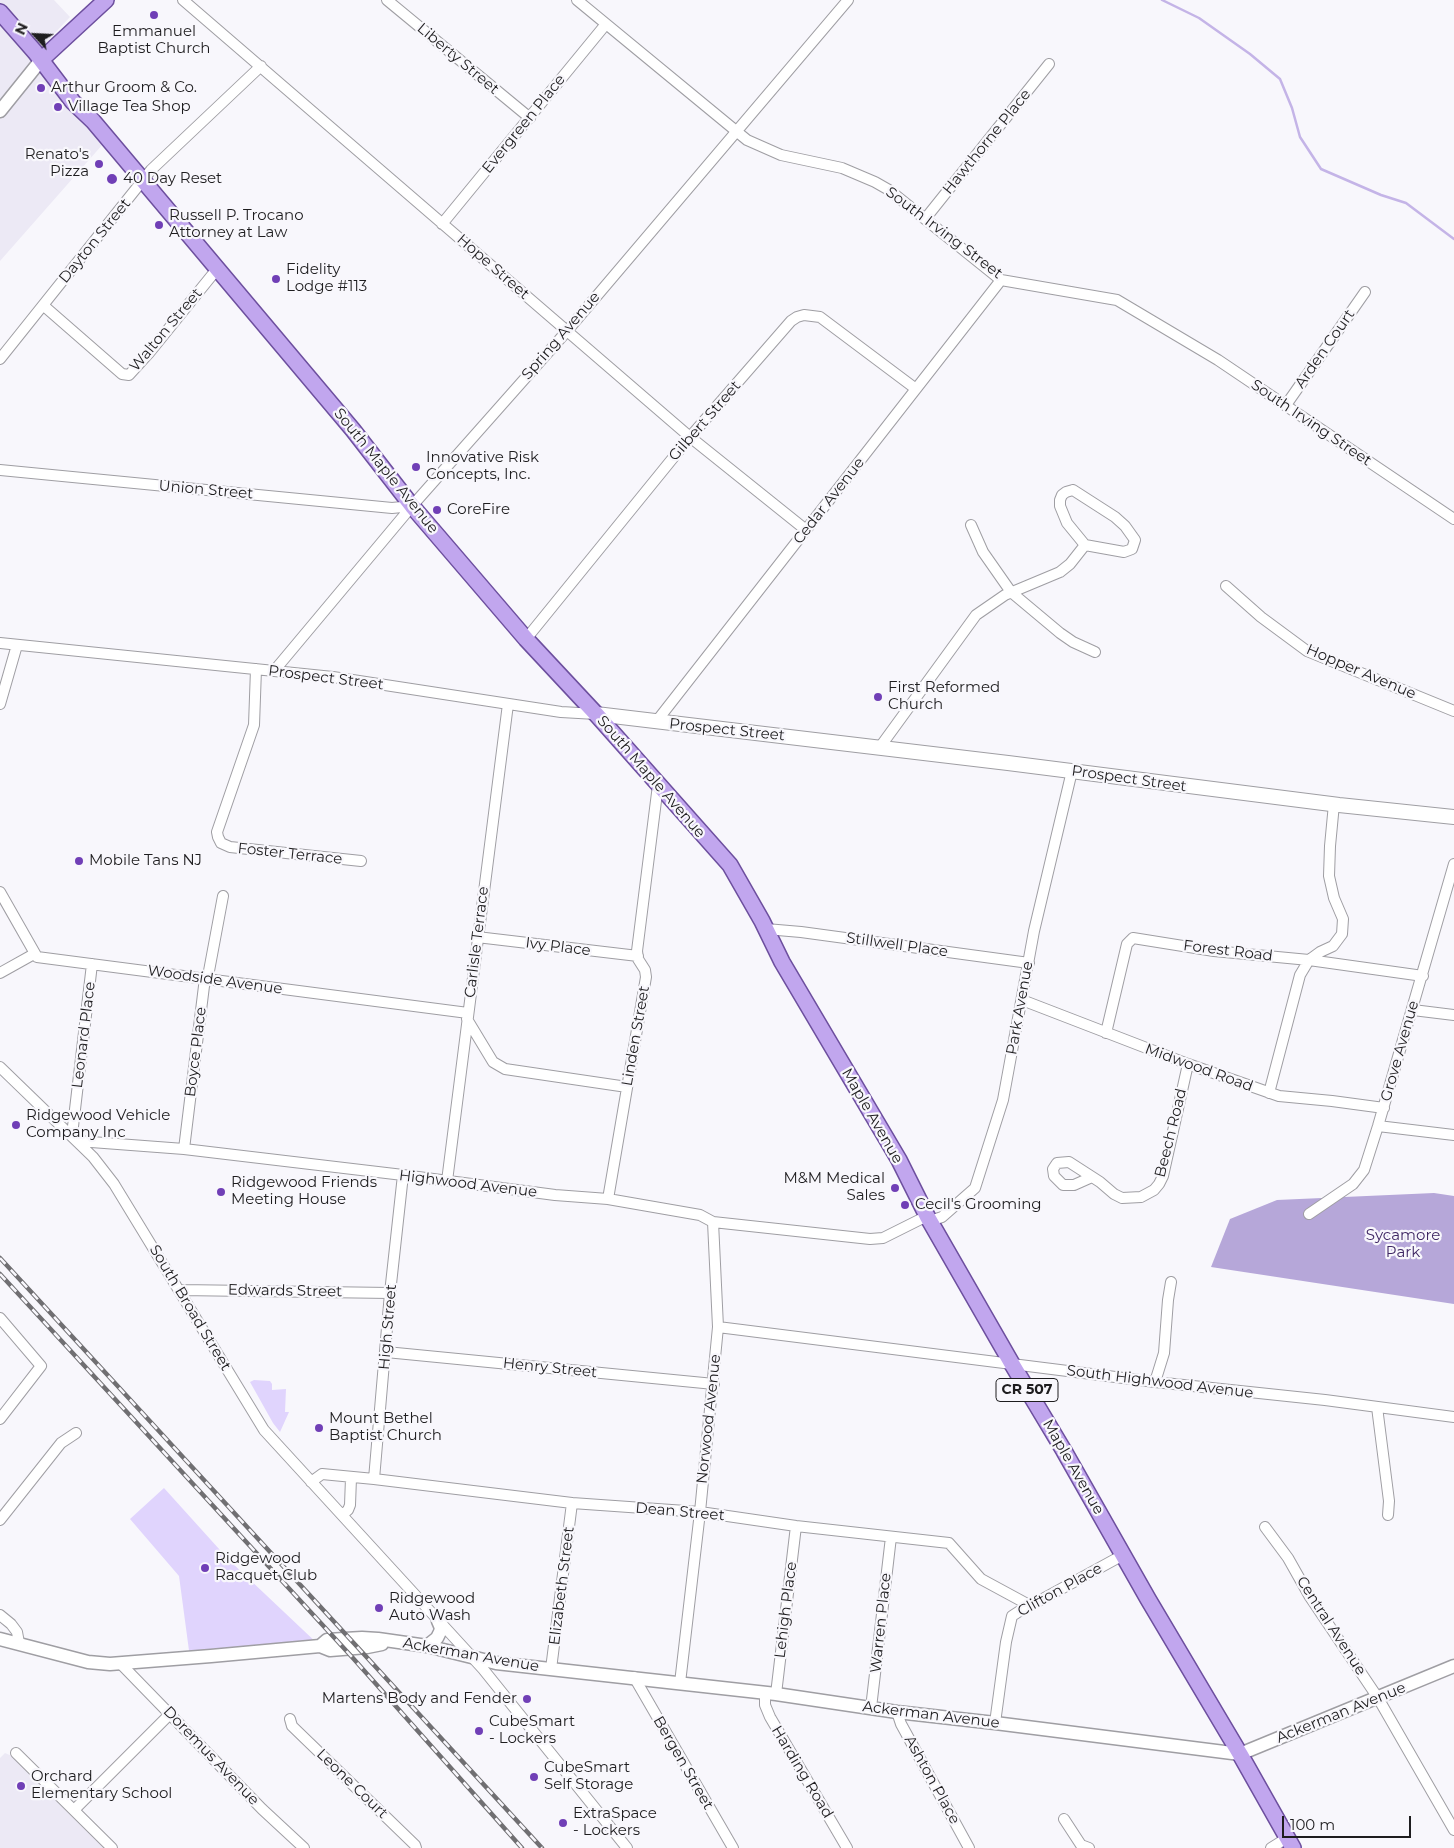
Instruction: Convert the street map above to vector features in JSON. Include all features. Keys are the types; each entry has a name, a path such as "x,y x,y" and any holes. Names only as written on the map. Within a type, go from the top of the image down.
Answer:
{"main road":[{"path":"41,60 106,0"},
{"name":"CR 507","path":"0,12 41,60"},
{"name":"South Maple Avenue","path":"41,60 73,102 93,121 353,430 412,506 526,639 596,714 730,865 766,929"},
{"name":"Prospect Street","path":"596,714 1454,817"},
{"name":"Maple Avenue","path":"766,929 782,962 899,1160 929,1218 1012,1364 1290,1843"}],"street":[{"name":"Hope Street","path":"183,0 690,436 806,530"},
{"name":"Liberty Street","path":"387,0 530,118"},
{"name":"South Irving Street","path":"577,0 735,131 764,149 781,155 842,168 875,182 889,190 1001,280 1117,300 1218,360 1454,519"},
{"name":"Spring Avenue","path":"274,671 412,506 567,331 848,0"},
{"name":"Evergreen Place","path":"442,224 606,24"},
{"path":"0,111 41,60"},
{"name":"Hawthorne Place","path":"925,219 1049,64"},
{"name":"Dayton Street","path":"0,359 143,180 161,160 261,66"},
{"name":"Walton Street","path":"44,306 122,374 129,375 217,269"},
{"name":"Cedar Avenue","path":"656,722 1001,280"},
{"name":"Arden Court","path":"1286,405 1365,292"},
{"name":"Gilbert Street","path":"526,639 690,436 791,321 804,315 820,317 826,320 916,389"},
{"name":"Union Street","path":"0,470 392,508 412,506"},
{"path":"1073,490 1115,517 1125,526 1135,540 1132,548 1124,552 1085,544 1067,523 1063,515 1060,500 1066,492 1073,490"},
{"path":"971,526 984,552 1011,592 1060,633 1073,642 1095,652"},
{"path":"880,747 976,615 1011,592 1060,572 1070,564 1085,544"},
{"name":"Hopper Avenue","path":"1226,586 1307,651 1454,711"},
{"name":"Prospect Street","path":"0,643 333,677 561,712 596,714"},
{"path":"0,704 17,645"},
{"name":"Foster Terrace","path":"256,669 254,726 217,832 221,843 230,847 361,861"},
{"name":"Carlisle Terrace","path":"448,1181 467,1016 508,704"},
{"name":"Park Avenue","path":"929,1218 942,1217 975,1188 1003,1100 1029,963 1072,771"},
{"name":"Linden Street","path":"608,1199 646,977 645,970 638,956 658,785"},
{"path":"1269,1093 1300,975 1309,960 1333,946 1339,940 1343,927 1329,876 1334,804"},
{"name":"Grove Avenue","path":"1309,1214 1359,1178 1364,1170 1413,1010 1454,864"},
{"path":"0,892 34,954 0,973"},
{"name":"Boyce Place","path":"184,1150 206,979 223,896"},
{"name":"Stillwell Place","path":"766,929 801,932 1029,963"},
{"name":"Ivy Place","path":"477,937 638,956"},
{"name":"Forest Road","path":"1106,1032 1127,944 1133,938 1214,951 1309,960 1422,976"},
{"name":"Woodside Avenue","path":"34,954 37,957 467,1016"},
{"name":"Leonard Place","path":"75,1138 92,964"},
{"name":"Midwood Road","path":"1022,1000 1269,1093 1292,1098 1318,1099 1384,1108"},
{"path":"1413,1010 1454,1015"},
{"path":"467,1016 493,1062 505,1069 626,1087"},
{"name":"Beech Road","path":"1092,1177 1114,1194 1131,1199 1148,1194 1159,1184 1163,1176 1188,1064"},
{"name":"South Broad Street","path":"0,1067 94,1157 114,1184 264,1430 473,1658 627,1848"},
{"path":"1378,1126 1454,1135"},
{"name":"Highwood Avenue","path":"75,1138 403,1175 555,1195 608,1199 700,1214 710,1220 870,1240 882,1238 929,1218"},
{"name":"High Street","path":"374,1479 390,1293 403,1175"},
{"name":"Norwood Avenue","path":"680,1683 714,1384 718,1327 710,1220"},
{"path":"1155,1382 1164,1353 1168,1300 1172,1282"},
{"name":"Edwards Street","path":"180,1290 390,1293"},
{"path":"0,1318 41,1366 0,1418"},
{"name":"South Highwood Avenue","path":"718,1327 1155,1382 1454,1417"},
{"name":"Henry Street","path":"386,1352 714,1384"},
{"path":"1377,1407 1389,1501 1388,1515"},
{"path":"0,1520 61,1443 76,1433"},
{"name":"Dean Street","path":"311,1482 322,1474 374,1479 572,1503 700,1512 796,1526 949,1544 980,1580 1029,1605"},
{"path":"342,1515 348,1510 350,1505 351,1478"},
{"name":"Elizabeth Street","path":"551,1669 572,1503"},
{"name":"Lehigh Place","path":"770,1694 796,1526"},
{"name":"Central Avenue","path":"1265,1527 1288,1558 1310,1597 1378,1698 1454,1830"},
{"name":"Warren Place","path":"871,1708 891,1537"},
{"name":"Clifton Place","path":"995,1722 1008,1630 1012,1616 1123,1555"},
{"path":"0,1615 17,1632 20,1643"},
{"path":"427,1646 434,1641 440,1632 441,1628 438,1621"},
{"name":"Ackerman Avenue","path":"0,1639 88,1662 120,1663 320,1646 326,1640 394,1641 427,1646 496,1663 634,1677 1240,1754 1454,1666"},
{"name":"Doremus Avenue","path":"120,1663 262,1808 304,1848"},
{"name":"Bergen Street","path":"634,1677 733,1848"},
{"name":"Harding Road","path":"770,1694 765,1706 770,1717 847,1848"},
{"name":"Ashton Place","path":"898,1712 901,1724 969,1848"},
{"path":"74,1810 171,1713"},
{"name":"Leone Court","path":"290,1719 292,1726 408,1838 416,1848"},
{"path":"16,1753 112,1848"},
{"path":"1064,1819 1081,1845 1089,1848"},
{"path":"1271,1848 1290,1843"}],"shaded area":[{"path":"0,0 54,0 70,17 34,55 103,144 0,261"},
{"path":"254,1380 270,1381 272,1390 286,1389 285,1412 289,1412 280,1432 250,1382"},
{"name":"Ridgewood Racquet Club","path":"164,1488 229,1560 320,1646 190,1658 179,1576 130,1519"},
{"name":"Orchard Elementary School","path":"5,1753 12,1756 105,1848 0,1848 0,1758"}],"green space":[{"name":"Sycamore Park","path":"1434,1193 1454,1196 1454,1304 1211,1267 1230,1219 1277,1200"}],"waterway":[{"path":"1162,0 1199,18 1250,54 1280,79 1292,108 1300,137 1321,169 1381,195 1406,203 1454,239"}],"railway":[{"path":"0,1258 542,1848"},
{"path":"0,1274 352,1657 522,1848"}],"place":[{"name":"Emmanuel Baptist Church","path":"154,15"},
{"name":"Arthur Groom & Co.","path":"41,88"},
{"name":"Village Tea Shop","path":"58,107"},
{"name":"Renato's Pizza","path":"99,164"},
{"name":"40 Day Reset","path":"112,179"},
{"name":"Russell P. Trocano Attorney at Law","path":"159,225"},
{"name":"Fidelity Lodge #113","path":"276,279"},
{"name":"Innovative Risk Concepts, Inc.","path":"416,467"},
{"name":"CoreFire","path":"437,510"},
{"name":"First Reformed Church","path":"878,697"},
{"name":"Mobile Tans NJ","path":"79,861"},
{"name":"Ridgewood Vehicle Company Inc","path":"16,1125"},
{"name":"M&M Medical Sales","path":"895,1188"},
{"name":"Ridgewood Friends Meeting House","path":"221,1192"},
{"name":"Cecil's Grooming","path":"905,1205"},
{"name":"Mount Bethel Baptist Church","path":"319,1428"},
{"name":"Ridgewood Racquet Club","path":"205,1568"},
{"name":"Ridgewood Auto Wash","path":"379,1608"},
{"name":"Martens Body and Fender","path":"527,1699"},
{"name":"CubeSmart - Lockers","path":"479,1731"},
{"name":"CubeSmart Self Storage","path":"534,1777"},
{"name":"Orchard Elementary School","path":"21,1786"},
{"name":"ExtraSpace - Lockers","path":"563,1823"}]}
